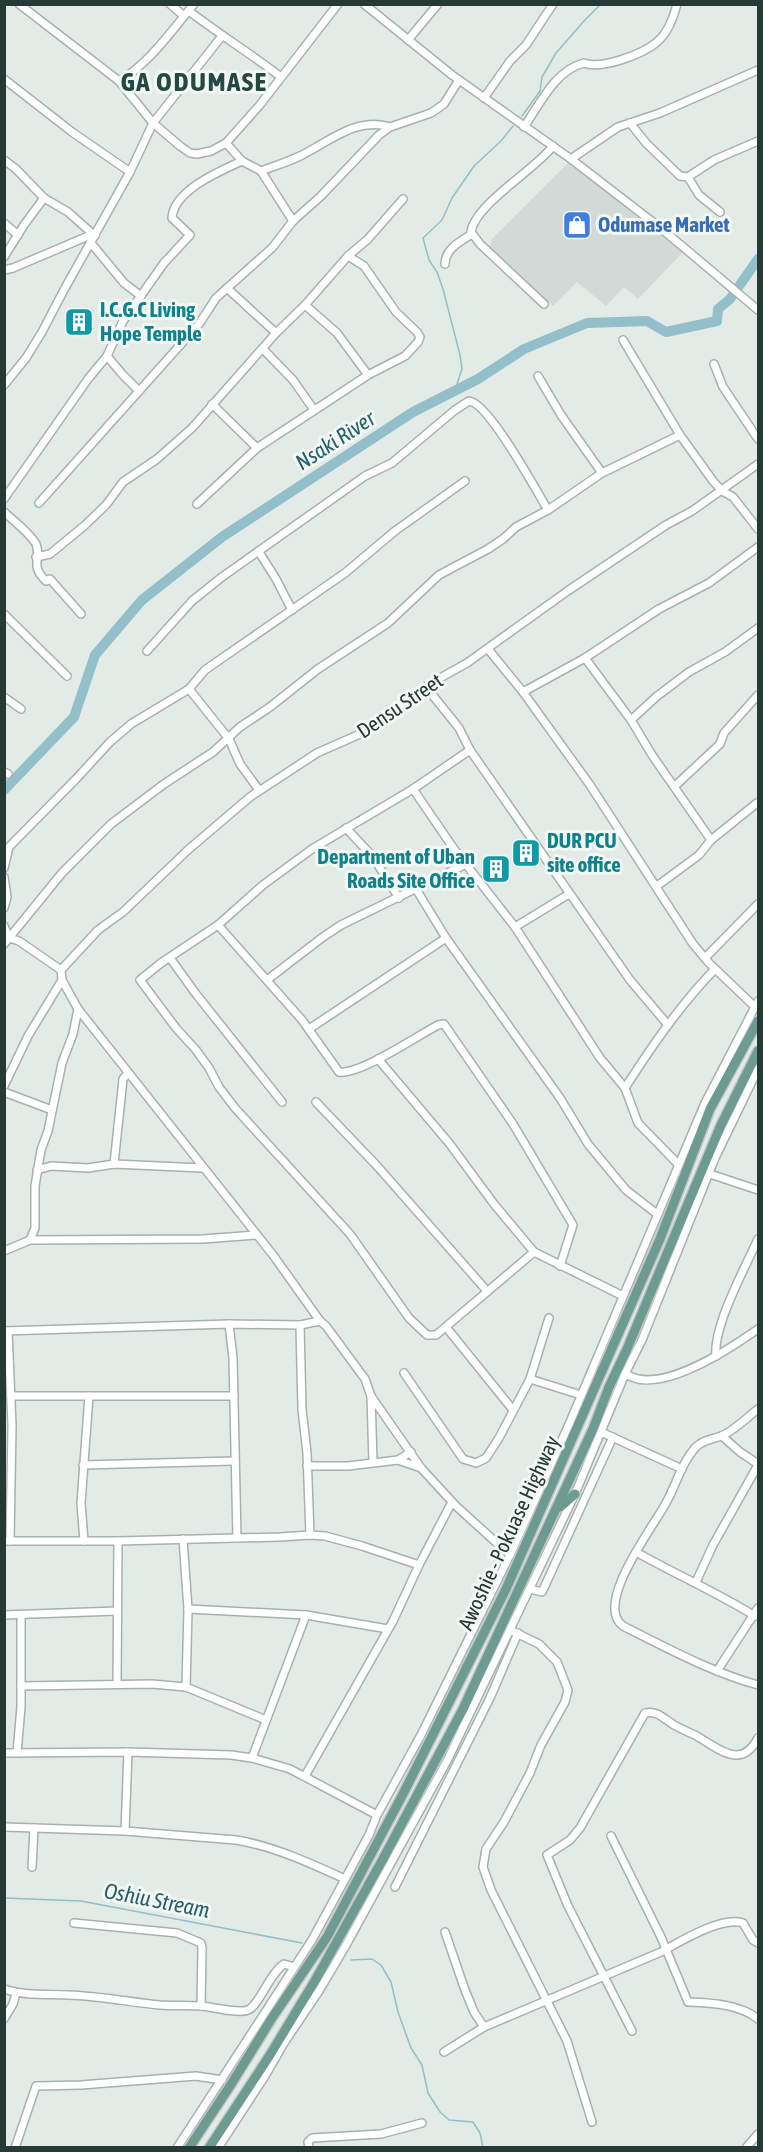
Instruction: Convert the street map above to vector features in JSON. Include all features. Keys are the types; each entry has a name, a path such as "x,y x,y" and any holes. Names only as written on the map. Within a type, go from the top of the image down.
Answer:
{"main road":[{"name":"Awoshie - Pokuase Highway","path":"189,2148 327,1936 403,1794 506,1589 660,1239 710,1109 759,1022"},
{"name":"Awoshie - Pokuase Highway","path":"209,2148 270,2055 316,1978 383,1858 474,1685 593,1429 721,1125 759,1050"},
{"path":"556,1511 575,1494"},
{"path":"462,1677 474,1685"}],"street":[{"path":"19,4 119,81 153,123 190,153 202,154 226,143 259,106 338,4"},
{"path":"170,4 250,53 281,77"},
{"path":"119,81 140,64 194,4"},
{"path":"364,4 459,80 571,159 663,230 759,310"},
{"path":"408,40 438,4"},
{"path":"484,98 510,61 526,45 553,4"},
{"path":"524,127 568,69 584,63 591,66 609,63 656,43 665,33 677,4"},
{"path":"4,385 26,358 42,332 130,172 153,123 222,36"},
{"path":"571,159 606,134 759,70"},
{"path":"4,79 72,132 130,172"},
{"path":"39,503 199,324 216,298 272,248 293,221 390,127 431,112 444,104 459,80"},
{"path":"261,171 299,156 352,128 371,123 390,127"},
{"path":"630,123 646,143 680,176 688,177 708,163 759,141"},
{"path":"226,143 242,161 261,171 293,221"},
{"path":"544,304 480,244 472,234 472,226 502,192 545,157 553,146"},
{"path":"4,160 44,198 68,212 94,235"},
{"path":"4,499 88,379 107,356 123,321 164,263 190,235 172,218 172,212 179,201 208,176 242,161"},
{"path":"688,177 699,195 720,212"},
{"path":"4,257 44,198"},
{"path":"36,557 50,554 106,505 123,482 169,449 403,199"},
{"path":"4,223 18,235"},
{"path":"445,264 446,256 453,248 472,234"},
{"path":"4,270 94,235"},
{"path":"91,243 124,283 141,296"},
{"path":"197,504 257,448 368,375 405,356 418,342 420,337 417,332 396,312 364,266 348,256"},
{"path":"226,288 276,333"},
{"path":"305,305 337,333 368,375"},
{"path":"622,340 680,435 722,491 733,497 759,530"},
{"path":"263,349 293,380 314,410"},
{"path":"107,356 139,391"},
{"path":"714,364 723,387 759,439"},
{"path":"538,376 561,415 602,473"},
{"path":"147,651 192,601 222,577 365,476 392,463 466,402 477,403 504,435 548,510"},
{"path":"212,404 257,448"},
{"path":"7,941 62,873 111,824 229,739 240,727 270,707 318,669 388,623 439,575 488,549 516,526 548,510 602,473 680,435"},
{"name":"Densu Street","path":"61,970 98,930 123,912 223,818 259,790 317,753 369,730 426,687 488,649 568,590 722,491 759,464"},
{"path":"4,868 9,847 110,742 131,724 189,689 205,670 345,573 395,531 465,480"},
{"path":"4,512 35,542 38,550 36,568 43,578 46,581 50,579 56,584 81,614"},
{"path":"523,692 585,658 659,609 709,583 759,547"},
{"path":"259,552 292,610"},
{"path":"4,614 67,676"},
{"path":"631,720 689,672 725,652 759,628"},
{"path":"177,2148 312,1941 421,1735 510,1555 581,1395 705,1103 757,1004 705,958 590,785 523,692 488,649"},
{"path":"585,658 631,720 652,755 711,840"},
{"path":"426,687 459,728 470,750 524,826 568,894 595,927 630,980 668,1025"},
{"path":"189,689 229,739 240,764 259,790"},
{"path":"675,786 720,744 724,733 759,695"},
{"path":"4,697 21,709"},
{"path":"470,750 413,789 346,828 279,873 218,925 140,980 176,1028 196,1050 225,1094 350,1234 416,1326 427,1335 432,1336 446,1327 534,1252"},
{"path":"413,789 466,864 515,927 600,1058 625,1088 638,1123 678,1164"},
{"path":"657,886 699,855 711,840 757,803"},
{"path":"346,828 373,857 399,898"},
{"path":"267,980 340,925 466,864"},
{"path":"4,877 7,897 4,908"},
{"path":"416,890 446,938 560,1098 588,1144 626,1190 657,1215"},
{"path":"515,927 568,894"},
{"path":"705,958 759,904"},
{"path":"218,925 309,1029 339,1072 352,1072 438,1025 444,1024 513,1124 573,1225 560,1266"},
{"path":"4,926 7,941"},
{"path":"309,1029 446,938"},
{"path":"7,941 19,941 61,970 62,980 78,1009 167,1119 202,1168 326,1326 365,1379 371,1396 421,1468 452,1502 510,1555"},
{"path":"170,958 282,1102"},
{"path":"625,1088 668,1025 715,969"},
{"path":"4,1086 28,1036 62,980"},
{"path":"30,1240 35,1228 40,1150 48,1131 62,1063 73,1034 78,1009"},
{"path":"378,1059 449,1143 511,1226 534,1252 623,1296"},
{"path":"395,1887 507,1659 530,1589 575,1494 625,1374 642,1340 711,1174 715,1158 759,1069"},
{"path":"114,1164 123,1079 128,1072"},
{"path":"4,1092 52,1110"},
{"path":"316,1101 488,1292"},
{"path":"37,1170 51,1166 88,1168 114,1164 202,1168"},
{"path":"711,1174 759,1190"},
{"path":"4,1251 30,1240 203,1239 256,1235"},
{"path":"716,1356 715,1344 720,1327 759,1239"},
{"path":"404,1373 463,1459 476,1462 486,1458 530,1379 549,1318"},
{"path":"320,1321 300,1325 229,1324 6,1331 11,1396 7,1541 118,1541 310,1535 325,1536 362,1546 418,1566"},
{"path":"229,1324 233,1358 237,1538"},
{"path":"300,1325 302,1409 310,1535"},
{"path":"446,1327 513,1410"},
{"path":"625,1374 640,1380 685,1371 716,1356 759,1329"},
{"path":"530,1379 581,1395"},
{"path":"11,1396 234,1396"},
{"path":"84,1541 81,1503 88,1396"},
{"path":"371,1396 373,1462"},
{"path":"759,1409 722,1436 709,1438 698,1445 682,1469 668,1500 628,1564 614,1606 619,1623 717,1671 759,1685"},
{"path":"602,1432 682,1469"},
{"path":"696,1582 713,1545 759,1464 740,1452 722,1436"},
{"path":"530,1589 542,1592 613,1437"},
{"path":"398,1460 411,1452"},
{"path":"307,1466 348,1466 398,1460 421,1468"},
{"path":"83,1465 234,1461"},
{"path":"305,1776 388,1629 452,1502"},
{"path":"183,1539 188,1609 186,1687"},
{"path":"117,1684 118,1541"},
{"path":"636,1552 696,1582 755,1616"},
{"path":"717,1671 759,1608"},
{"path":"188,1609 306,1616 388,1629"},
{"path":"4,1615 117,1611"},
{"path":"17,1753 21,1686 21,1615"},
{"path":"252,1758 306,1616"},
{"path":"218,2148 345,1947 448,1759 499,1655 514,1632"},
{"path":"514,1632 539,1644 557,1662 563,1672 568,1690 558,1718 541,1745 530,1773 504,1822 486,1849 483,1867 491,1890 567,2041 592,2122"},
{"path":"499,1655 507,1659"},
{"path":"21,1686 152,1684 186,1687 266,1720"},
{"path":"632,2031 568,1906 547,1855 570,1840 580,1828 645,1713 658,1714 677,1727 729,1754 740,1755 750,1752 759,1737"},
{"path":"467,1720 476,1726"},
{"path":"4,1753 128,1752 231,1755 252,1758 290,1769 377,1815"},
{"path":"125,1831 128,1752"},
{"path":"4,1827 125,1831 251,1842 307,1862 345,1879"},
{"path":"32,1867 34,1828"},
{"path":"610,1836 633,1879 688,2002 732,2006 759,2019"},
{"path":"444,2052 484,2027 605,1977 708,1929 732,1921 740,1921 746,1925 753,1940 759,1943"},
{"path":"74,1923 177,1934 201,1943 201,2006"},
{"path":"445,1932 474,2012 484,2027"},
{"path":"4,1989 16,1993 70,1995 247,2011 254,2006 269,1979 280,1967 284,1964 294,1967"},
{"path":"4,2019 13,2004 16,1993"},
{"path":"15,2148 36,2086 81,2085 196,2076 222,2080"},
{"path":"309,2148 308,2142 312,2138 381,2134 422,2123"},
{"path":"746,2148 759,2134"}],"shaded area":[{"name":"Odumase Market","path":"570,161 683,252 638,299 624,287 606,306 577,282 553,306 490,247 492,239"}],"waterway":[{"path":"522,116 540,91 542,77 556,53 601,4"},
{"path":"455,390 462,369 460,355 443,289 437,272 429,260 423,238 442,220 452,198 474,166 501,141 513,126"},
{"name":"Nsaki River","path":"4,790 74,717 95,655 142,600 222,537 413,412 478,379 524,349 587,323 647,321 666,332 717,321 718,309 730,299 758,259"},
{"name":"Oshiu Stream","path":"4,1898 81,1901 302,1943"},
{"name":"Oshiu Stream","path":"351,1960 372,1959 381,1965 391,1982 398,2012 411,2048 422,2065 428,2093 440,2112 449,2120 473,2122 480,2133 483,2148"}],"place":[{"name":"Odumase Market","path":"577,225"},
{"name":"I.C.G.C Living Hope Temple","path":"79,322"},
{"name":"DUR PCU site office","path":"526,853"},
{"name":"Department of Uban Roads Site Office","path":"496,869"}],"district":[{"name":"GA ODUMASE","path":"194,82"}]}
